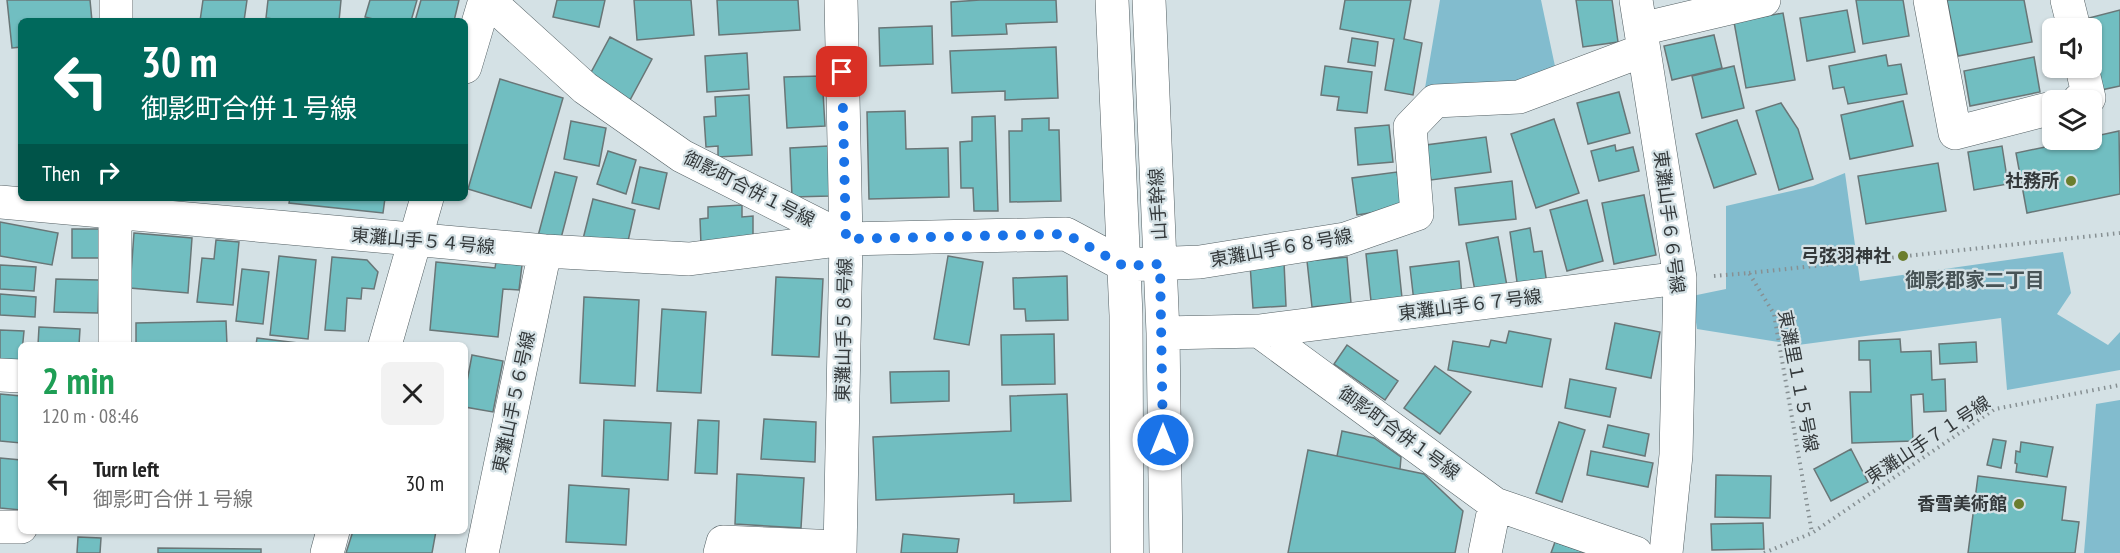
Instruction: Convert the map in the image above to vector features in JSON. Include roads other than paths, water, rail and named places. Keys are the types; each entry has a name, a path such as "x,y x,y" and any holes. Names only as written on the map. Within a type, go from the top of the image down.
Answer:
{"street":[{"path":"116,0 116,18"},
{"path":"468,57 486,0"},
{"name":"御影町合併１号線","path":"486,0 585,88 682,156 846,239 1066,234 1124,266"},
{"name":"東灘山手５８号線","path":"840,550 846,239 841,0"},
{"name":"山手幹線","path":"1112,0 1124,266 1127,553"},
{"name":"山手幹線","path":"1149,0 1163,333 1166,553"},
{"path":"1640,26 1764,0"},
{"path":"1930,0 1955,133 2042,111"},
{"path":"2067,0 2072,18"},
{"name":"東灘山手６８号線","path":"1160,264 1200,262 1345,239 1417,214 1410,127 1435,101 1519,97 1640,26"},
{"name":"東灘山手６６号線","path":"1640,26 1680,278 1676,455 1666,553"},
{"path":"386,342 426,201"},
{"name":"東灘山手５４号線","path":"0,202 116,206 415,240 545,251 689,259 846,239"},
{"path":"115,342 116,206"},
{"name":"東灘山手５６号線","path":"482,553 545,251"},
{"path":"1124,266 1160,264"},
{"name":"東灘山手６７号線","path":"1259,332 1680,278"},
{"path":"1163,333 1259,332"},
{"name":"御影町合併１号線","path":"1259,332 1495,504 1636,553"},
{"path":"0,375 18,376"},
{"path":"1485,553 1495,504"},
{"path":"0,527 18,527"},
{"path":"327,553 332,534"},
{"path":"720,553 723,542 840,550"}],"place":[{"name":"社務所","path":"2071,181"},
{"name":"弓弦羽神社","path":"1903,256"},
{"name":"香雪美術館","path":"2019,504"}],"district":[{"name":"御影郡家二丁目","path":"1975,280"}]}
